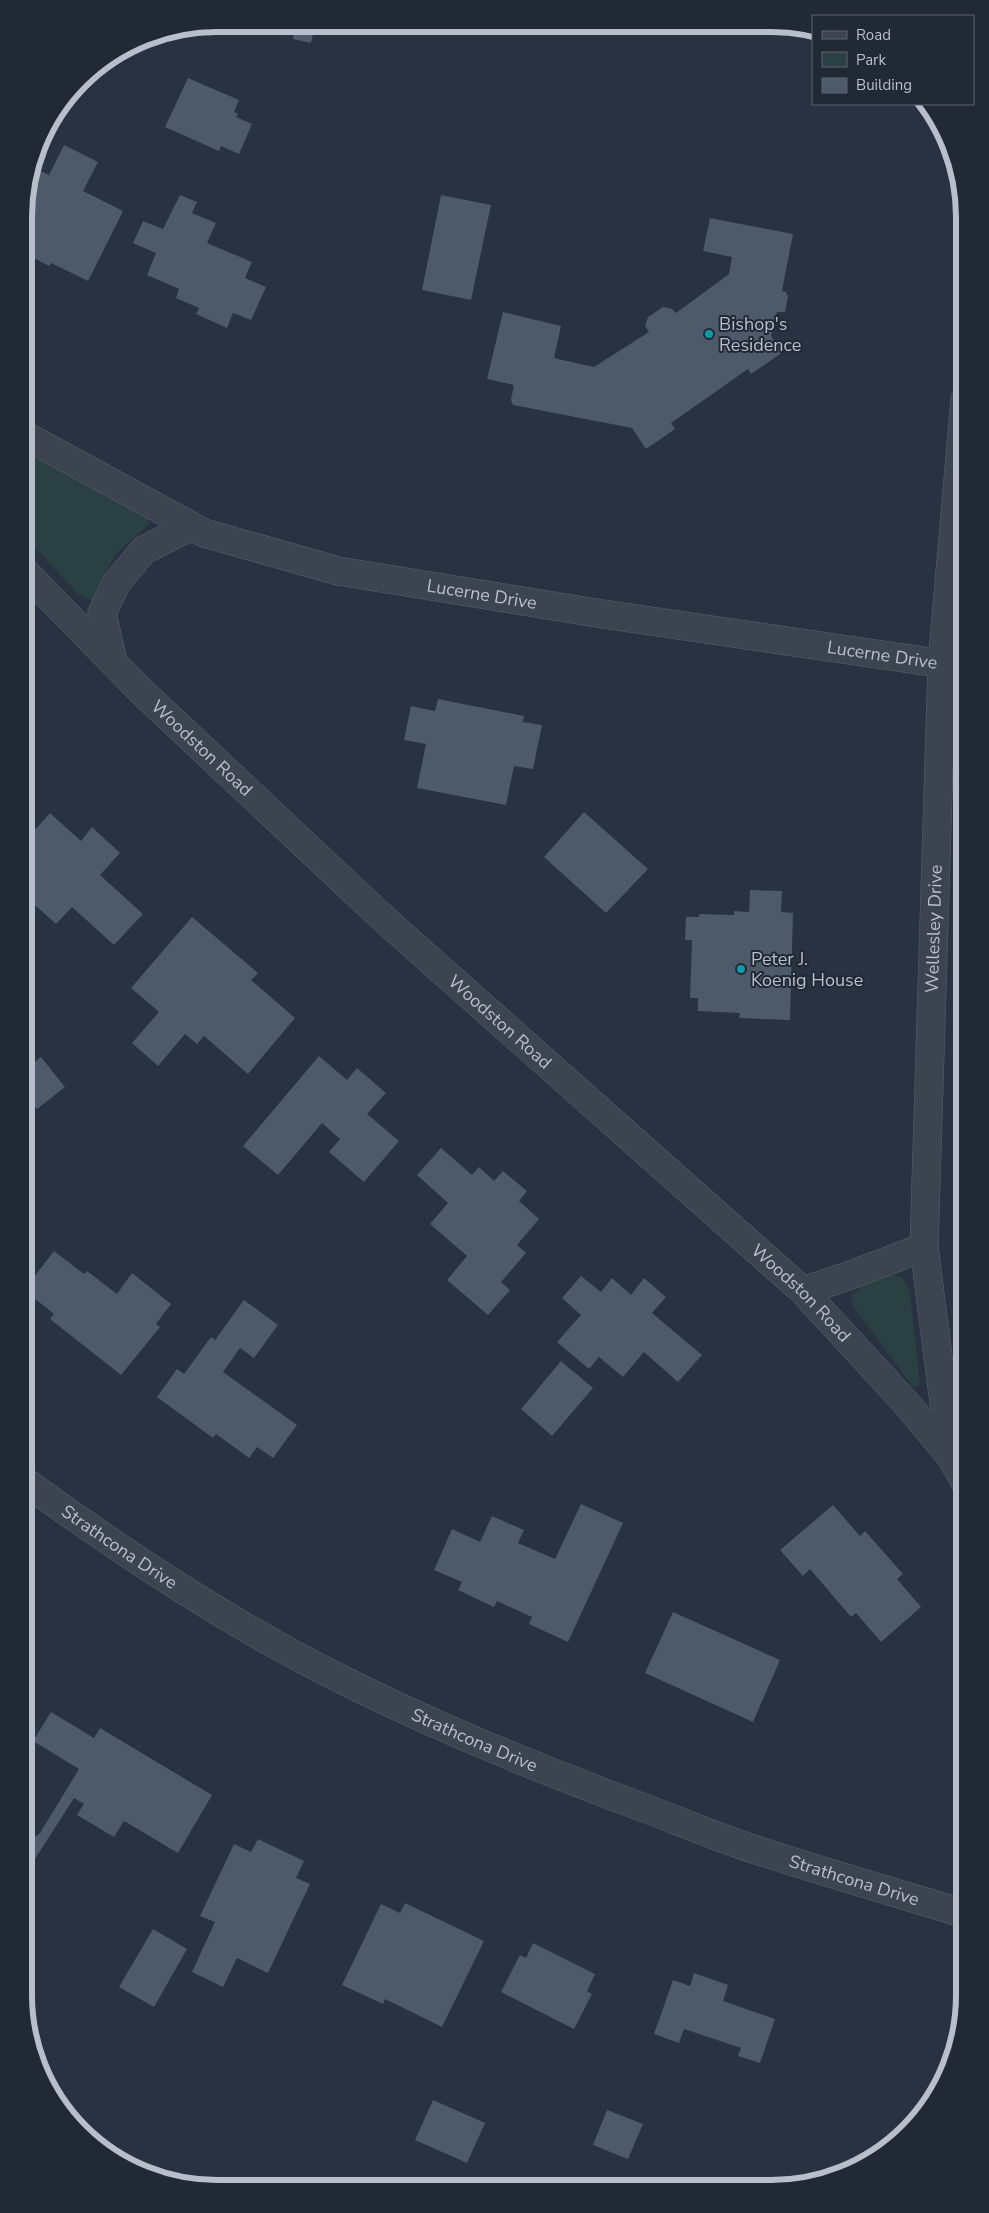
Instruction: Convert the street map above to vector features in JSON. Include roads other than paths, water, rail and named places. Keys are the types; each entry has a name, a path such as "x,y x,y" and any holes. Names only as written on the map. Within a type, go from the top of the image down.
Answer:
{"street":[{"name":"Lucerne Drive","path":"32,439 204,534 338,570 603,614 954,665"},
{"path":"112,662 102,613 116,582 144,550 191,526"},
{"name":"Woodston Road","path":"32,579 112,662 385,920 803,1291 906,1403 951,1457 956,1466"},
{"name":"Wellesley Drive","path":"951,1457 924,1247 956,617"},
{"path":"803,1291 924,1247"},
{"name":"Strathcona Drive","path":"32,1487 103,1538 183,1590 266,1639 350,1684 434,1723 592,1789 748,1847 956,1911"}],"place":[{"name":"Bishop's Residence","path":"709,334"},
{"name":"Peter J. Koenig House","path":"741,969"}]}
